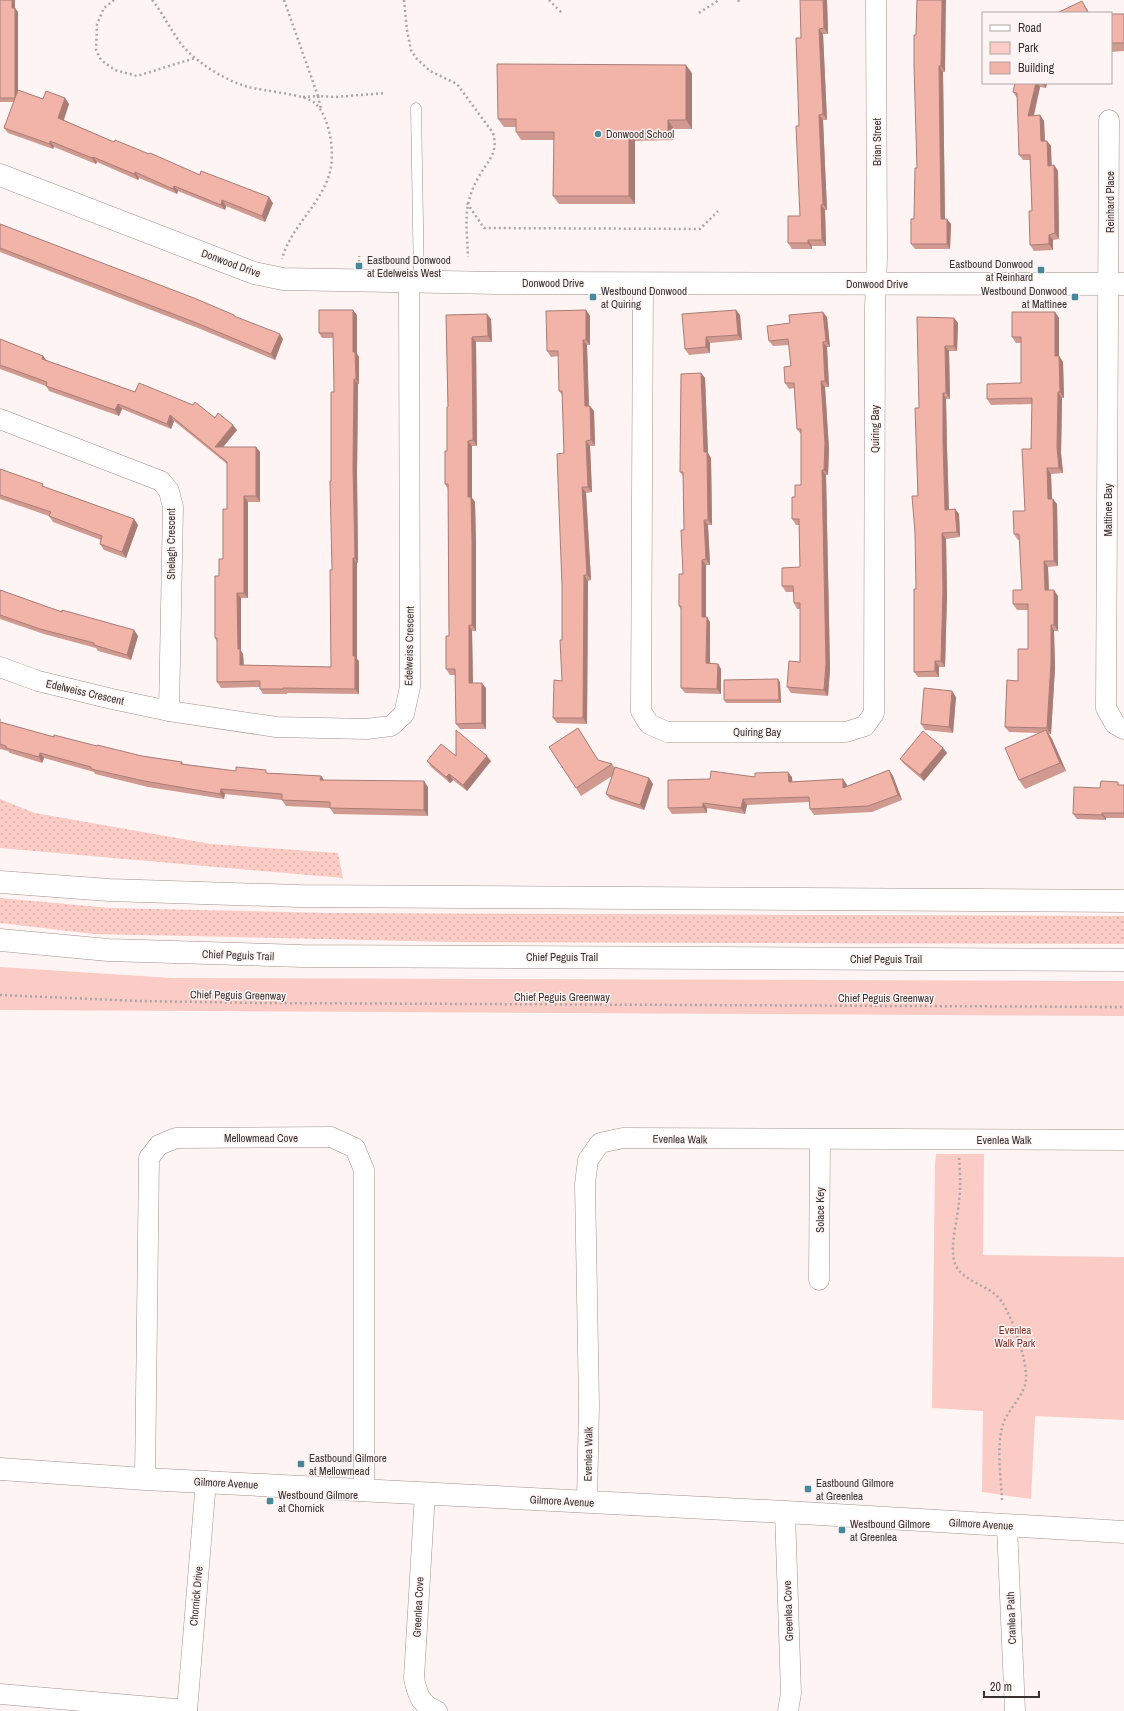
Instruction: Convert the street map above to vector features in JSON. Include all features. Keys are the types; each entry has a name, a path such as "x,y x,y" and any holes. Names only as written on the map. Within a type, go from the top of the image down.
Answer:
{"street":[{"name":"Brian Street","path":"876,0 876,284"},
{"name":"Reinhard Place","path":"1109,120 1117,284"},
{"name":"Donwood Drive","path":"0,175 254,273 300,281 1117,284"},
{"name":"Edelweiss Crescent","path":"0,667 38,681 169,711 276,726 367,729 391,726 404,714 410,687 414,282"},
{"name":"Quiring Bay","path":"642,283 641,711 648,724 667,732 846,732 865,726 874,713 876,284"},
{"name":"Mattinee Bay","path":"1117,284 1106,708 1115,724 1124,729"},
{"name":"Shelagh Crescent","path":"0,419 161,481 169,491 173,508 169,711"},
{"path":"0,882 109,890 299,896 1124,901"},
{"name":"Chief Peguis Trail","path":"0,940 108,950 302,956 1124,960"},
{"name":"Mellowmead Cove","path":"145,1479 149,1158 159,1145 176,1138 331,1137 355,1148 364,1170 364,1491"},
{"name":"Evenlea Walk","path":"587,1502 589,1405 585,1184 588,1160 600,1143 623,1138 820,1140 1124,1140"},
{"name":"Solace Key","path":"819,1280 820,1140"},
{"name":"Gilmore Avenue","path":"0,1469 145,1479 785,1512 1124,1532"},
{"name":"Chornick Drive","path":"187,1710 206,1481"},
{"name":"Greenlea Cove","path":"425,1493 414,1678 418,1695 429,1708 437,1711"},
{"name":"Greenlea Cove","path":"785,1512 791,1693 788,1711"},
{"name":"Cranlea Path","path":"1007,1526 1015,1711"},
{"path":"0,1694 187,1710"}],"lane":[{"path":"414,282 416,108"}],"path":[{"path":"114,0 104,8 97,24 96,50 101,60 115,70 137,76 196,58"},
{"path":"152,0 168,22 177,38 196,58 225,77 247,87 298,97 314,102 322,114"},
{"path":"277,278 289,240 318,200 330,171 332,157 331,140 322,114 318,96 284,0"},
{"path":"404,0 411,50 416,58 430,71 457,84 493,133 495,149 477,178 467,202 465,222 468,256"},
{"path":"549,0 563,14"},
{"path":"699,13 719,0"},
{"path":"298,97 335,97 386,93"},
{"path":"467,202 484,228 700,229 718,212"},
{"name":"Chief Peguis Greenway","path":"0,995 139,1001 267,1003 1124,1007"},
{"path":"959,1140 960,1191 953,1254 956,1265 961,1273 970,1280 987,1289 1003,1303 1012,1320 1026,1376 1025,1386 1008,1413 1001,1434 999,1446 1002,1500"}],"green space":[{"path":"0,799 35,813 211,844 338,853 343,878 0,848"},
{"path":"0,898 110,908 329,913 1124,916 1124,944 455,942 94,934 0,923"},
{"path":"0,967 172,978 1124,981 1124,1016 0,1010"},
{"name":"Evenlea Walk Park","path":"936,1154 984,1154 983,1255 1124,1257 1124,1420 1035,1416 1031,1499 982,1492 983,1411 932,1408"}],"building":[{"path":"0,0 12,0 12,8 15,8 15,98 0,98"},
{"path":"800,0 823,0 824,28 819,29 823,114 819,115 823,204 821,205 822,240 808,240 808,243 788,243 788,216 800,216 796,126 799,126 796,38 801,38"},
{"path":"917,0 942,0 941,66 939,66 941,219 947,219 947,244 911,244 911,219 914,219 915,168 917,168 914,35 916,35"},
{"path":"1082,1 1088,12 1059,12"},
{"path":"1112,14 1124,14 1124,43 1112,43"},
{"name":"Donwood School","path":"497,64 686,65 686,120 668,120 668,132 629,132 629,196 553,196 554,132 516,132 516,119 498,119"},
{"path":"1015,84 1036,84 1028,116 1040,115 1041,141 1047,141 1048,166 1054,165 1055,233 1049,235 1049,244 1030,245 1029,211 1032,211 1030,155 1019,155 1017,93 1013,92"},
{"path":"18,90 43,99 46,91 65,98 58,118 114,142 115,140 149,154 150,153 200,175 201,171 269,197 262,216 222,200 221,205 174,186 173,189 135,172 134,174 50,141 50,144 4,128"},
{"path":"0,224 194,298 280,334 271,354 194,322 0,248"},
{"path":"319,310 353,310 353,352 355,352 356,379 354,379 353,467 355,558 353,558 353,656 355,656 355,689 260,689 260,681 217,682 215,576 219,576 219,559 223,559 223,509 227,509 227,462 170,415 167,424 118,404 115,410 46,386 47,382 0,365 0,339 43,356 42,359 135,392 139,383 193,405 195,402 215,418 218,413 233,425 215,447 256,447 256,496 244,496 244,593 237,593 238,649 240,649 240,665 331,667 330,570 332,570 330,481 331,392 334,392 333,333 319,333"},
{"path":"586,310 586,340 583,340 585,406 590,406 591,440 586,441 588,487 582,487 587,575 584,575 583,718 553,718 554,680 562,681 560,640 562,640 562,586 557,454 564,453 562,391 559,391 558,351 547,351 546,311"},
{"path":"736,310 738,335 706,337 706,347 685,349 682,314"},
{"path":"823,312 826,341 823,342 825,381 821,381 825,443 824,470 822,470 826,664 824,690 787,687 789,661 800,662 800,603 794,603 793,586 782,586 782,568 800,567 799,519 792,519 792,497 795,497 795,485 801,485 801,429 797,429 794,383 785,383 784,367 791,366 788,339 769,341 767,326 790,323 789,315"},
{"path":"1012,312 1055,312 1055,356 1059,356 1060,392 1058,392 1057,447 1059,468 1047,468 1048,499 1053,499 1054,561 1044,561 1045,590 1054,590 1054,625 1051,625 1051,663 1047,728 1005,727 1007,680 1018,681 1018,649 1028,649 1028,604 1013,604 1013,590 1022,590 1019,534 1014,534 1013,511 1025,511 1022,449 1031,449 1032,398 987,399 987,384 1021,383 1021,337 1012,337"},
{"path":"487,314 488,336 472,337 473,440 468,441 468,497 471,497 472,540 472,625 469,625 469,683 482,683 482,723 456,724 455,669 446,669 446,636 449,636 448,484 445,484 445,451 447,451 448,407 446,315"},
{"path":"917,317 954,318 954,346 945,346 946,393 943,393 943,442 945,510 955,509 957,532 942,533 943,589 941,661 935,661 935,671 914,672 914,589 916,589 915,533 912,496 918,496 915,408 919,408"},
{"path":"701,373 704,452 707,452 708,520 704,520 706,559 702,560 702,617 707,617 706,663 718,664 717,689 681,688 681,606 679,606 679,574 683,574 681,530 684,530 683,472 680,472 681,374"},
{"path":"0,469 43,484 42,486 134,519 122,552 100,544 102,536 49,516 51,512 0,495"},
{"path":"0,590 62,612 62,610 134,630 127,655 94,645 94,643 40,629 0,615"},
{"path":"778,679 779,700 724,700 724,680"},
{"path":"924,688 952,691 949,727 921,724"},
{"path":"0,722 54,737 54,735 142,756 182,762 181,764 236,771 236,767 266,770 266,773 321,776 320,780 424,781 424,810 330,808 330,802 282,800 282,794 221,789 220,794 144,781 91,769 91,767 40,753 39,757 6,748 6,746 0,744"},
{"path":"578,728 598,760 612,764 576,788 549,747"},
{"path":"456,730 487,756 463,785 449,774 446,777 427,761 441,744 456,756"},
{"path":"1046,730 1060,763 1019,780 1005,748"},
{"path":"923,731 943,748 920,775 900,759"},
{"path":"615,767 649,778 640,805 606,794"},
{"path":"889,770 898,795 868,806 810,809 809,797 743,799 741,808 703,803 703,807 668,808 668,780 710,779 711,771 755,777 755,773 788,772 789,782 843,779 843,788"},
{"path":"1101,781 1118,782 1118,785 1124,785 1124,813 1102,813 1102,815 1073,814 1074,787 1100,788"}],"place":[{"name":"Donwood School","path":"598,134"},
{"name":"Eastbound Donwood at Edelweiss West","path":"359,266"},
{"name":"Eastbound Donwood at Reinhard","path":"1041,270"},
{"name":"Westbound Donwood at Quiring","path":"593,297"},
{"name":"Westbound Donwood at Mattinee","path":"1075,297"},
{"name":"Eastbound Gilmore at Mellowmead","path":"301,1464"},
{"name":"Eastbound Gilmore at Greenlea","path":"808,1489"},
{"name":"Westbound Gilmore at Chornick","path":"270,1501"},
{"name":"Westbound Gilmore at Greenlea","path":"842,1530"}]}
